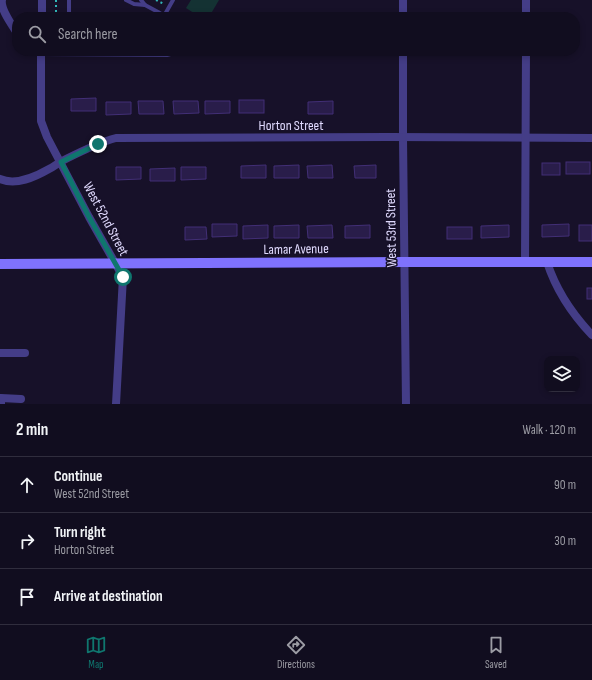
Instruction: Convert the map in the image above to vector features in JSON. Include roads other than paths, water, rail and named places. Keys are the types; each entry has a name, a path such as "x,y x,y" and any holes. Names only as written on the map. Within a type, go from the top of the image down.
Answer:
{"street":[{"path":"2,0 1,3 6,17 12,26"},
{"path":"42,0 42,12"},
{"path":"403,0 403,12"},
{"path":"526,0 526,12"},
{"name":"West 52nd Street","path":"41,56 41,121 47,137 124,280 116,404"},
{"name":"West 53rd Street","path":"403,56 406,404"},
{"path":"525,262 526,56"},
{"name":"Horton Street","path":"0,179 4,181 24,180 40,174 98,144 116,138 592,138"},
{"path":"547,262 553,279 568,305 592,335"},
{"name":"Lamar Avenue","path":"0,264 592,262"},
{"path":"0,353 25,353"},
{"path":"1,404 1,398 21,398"}],"lane":[{"path":"69,0 69,12"},
{"path":"126,0 134,4 145,5"},
{"path":"141,0 145,5 158,12"},
{"path":"167,12 173,0"}]}
